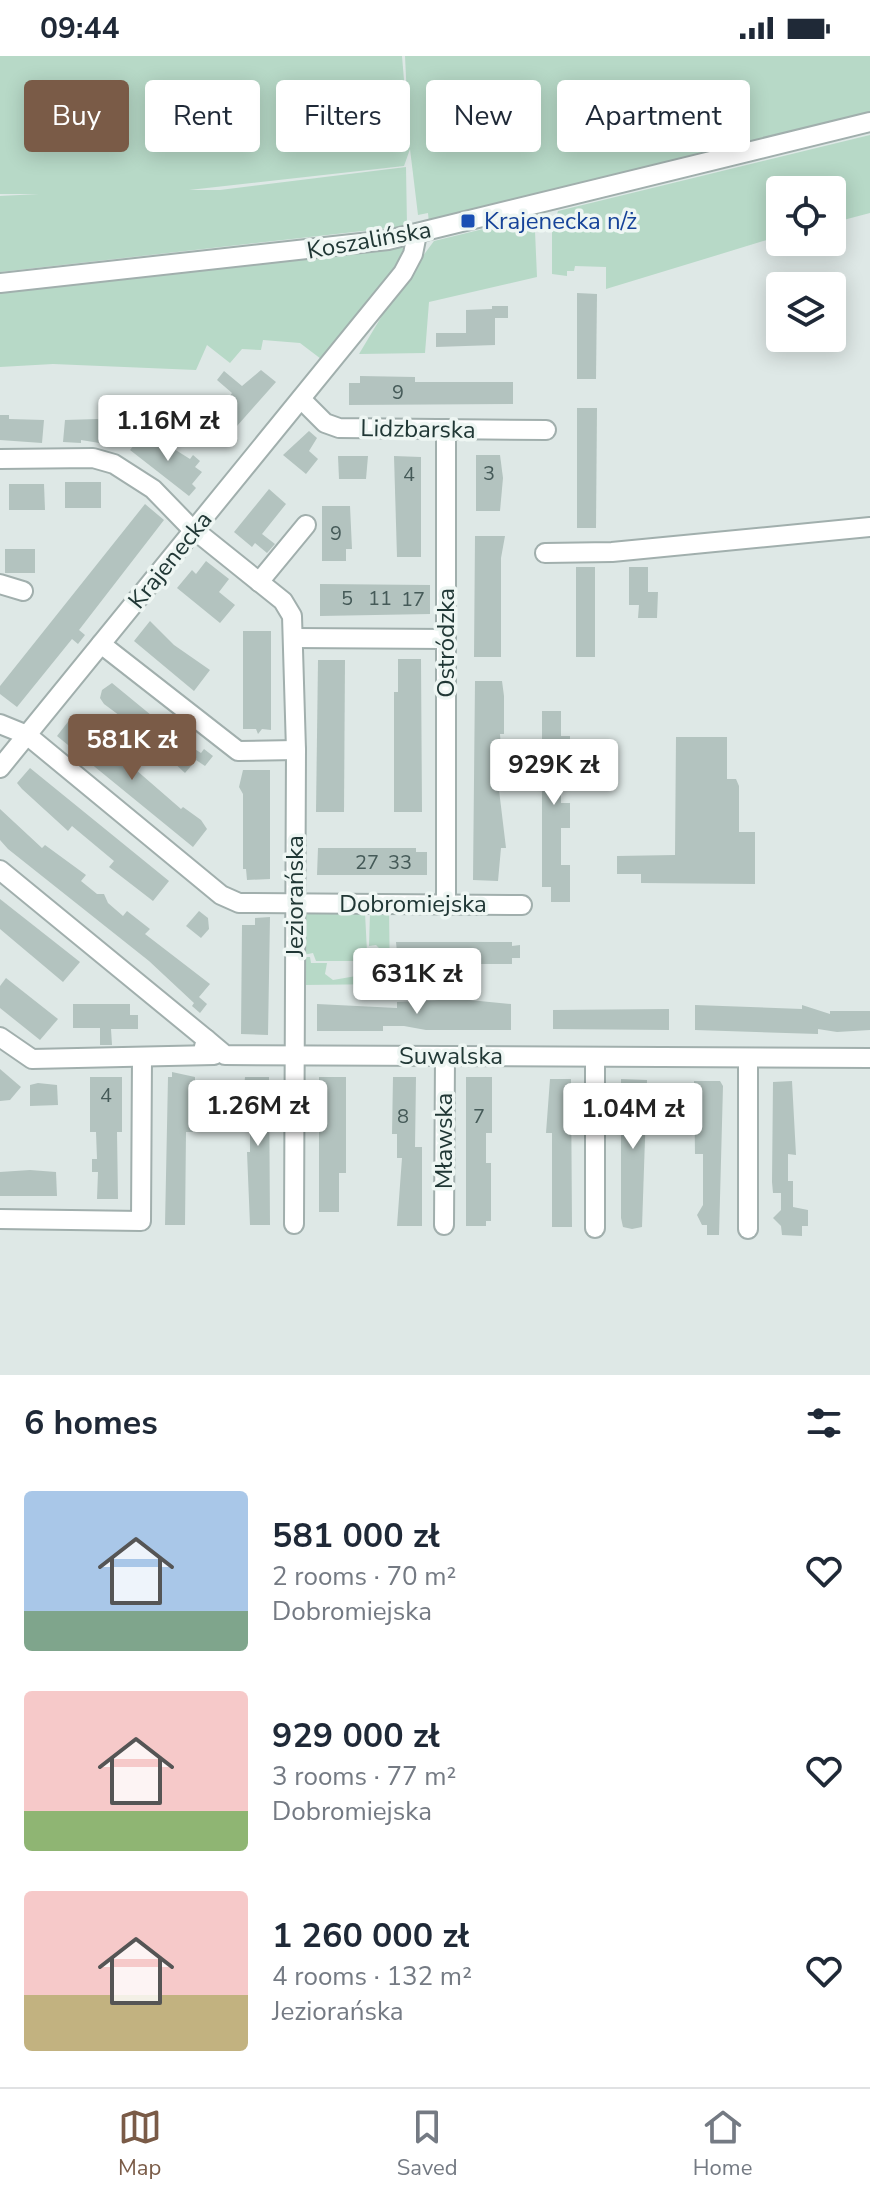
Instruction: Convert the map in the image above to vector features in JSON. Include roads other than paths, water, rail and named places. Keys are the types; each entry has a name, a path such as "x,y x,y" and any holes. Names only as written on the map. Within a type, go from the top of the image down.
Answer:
{"street":[{"name":"Koszalińska","path":"0,283 333,248 417,234 870,122"},
{"name":"Krajenecka","path":"0,768 407,267 417,234"},
{"name":"Lidzbarska","path":"301,399 325,423 339,428 546,430"},
{"name":"Ostródzka","path":"446,429 446,904"},
{"name":"Jeziorańska","path":"0,459 103,460 153,489 194,530 287,606 294,621 294,1224"},
{"path":"259,582 306,525"},
{"path":"545,553 612,552 870,527"},
{"path":"0,584 23,591"},
{"path":"295,638 446,639"},
{"path":"101,644 238,751 296,750"},
{"name":"Dobromiejska","path":"0,724 27,735 230,900 522,905"},
{"path":"0,870 204,1047"},
{"name":"Suwalska","path":"0,1037 32,1059 142,1058 204,1047 225,1055 870,1058"},
{"name":"Mławska","path":"444,1225 445,1056"},
{"path":"595,1057 595,1228"},
{"path":"0,1219 141,1221 142,1058"},
{"path":"748,1058 748,1229"}],"place":[{"name":"Krajenecka n/ż","path":"468,221"}]}
